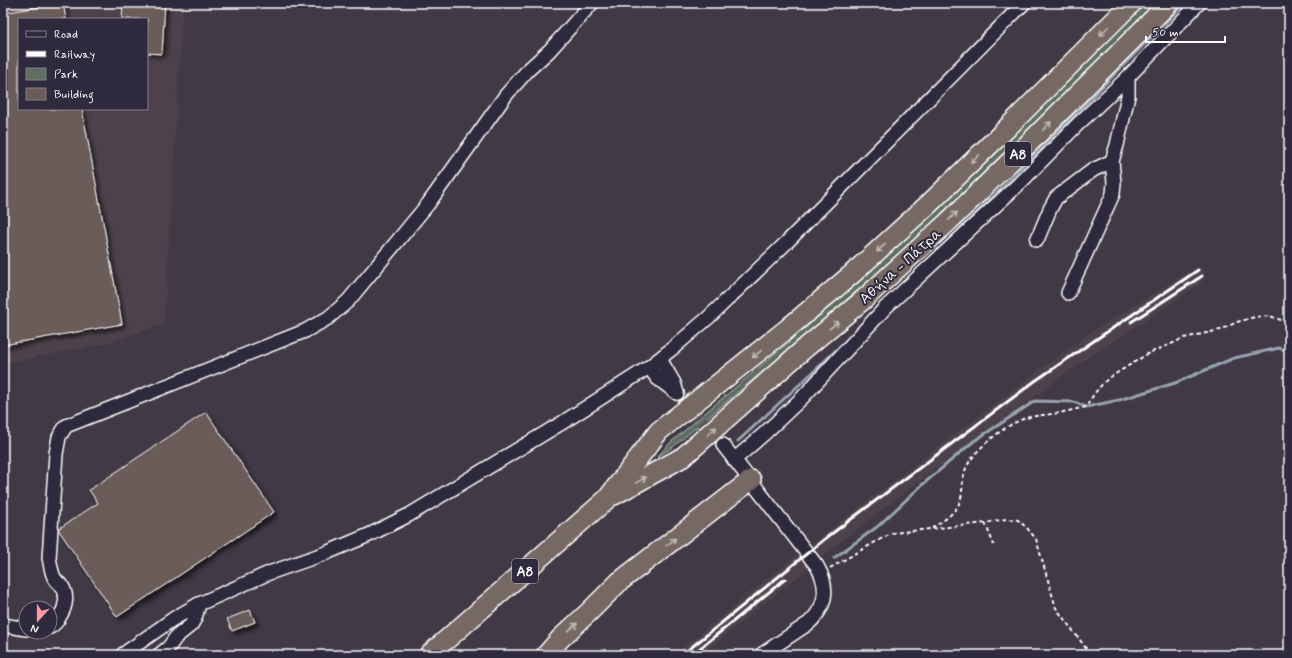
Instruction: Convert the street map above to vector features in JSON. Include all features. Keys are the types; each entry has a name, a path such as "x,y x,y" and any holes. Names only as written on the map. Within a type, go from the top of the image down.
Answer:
{"highway":[{"name":"Αθήνα - Πάτρα","path":"429,655 607,499 659,431 851,276 931,202 1004,132 1132,3"},
{"name":"Αθήνα - Πάτρα","path":"607,499 683,457 804,349 863,300 1017,156 1169,3"},
{"path":"546,655 619,582 750,480"}],"street":[{"path":"58,618 65,605 66,596 63,587 56,580 51,571 50,558 56,454 59,437 66,426 298,334 328,318 348,301 428,204 506,95 528,70 549,51 592,3"},
{"path":"122,655 173,619 199,604 269,573 326,553 369,535 410,515 565,421 654,363 708,317 786,243 1024,3"},
{"path":"734,460 765,433 802,397 886,307 1021,182 1077,125 1128,77 1199,3"},
{"path":"1068,293 1113,194 1114,183 1112,161 1128,96 1128,77"},
{"path":"1037,240 1056,198 1093,170 1112,161"},
{"path":"723,445 817,566 825,589 822,605 815,618 762,655"},
{"path":"159,655 169,647 176,637 191,625 196,618 199,604"},
{"path":"3,625 18,628"}],"path":[{"path":"932,528 955,510 961,499 968,462 987,442 1014,422 1026,418 1086,407 1104,382 1112,376 1149,353 1184,338 1220,330 1254,317 1270,316 1289,323"},
{"path":"821,574 893,533 985,523 1006,519 1018,520 1036,539 1056,608 1091,655"},
{"path":"985,523 994,545"}],"shaded area":[{"path":"3,3 183,3 164,324 104,344 3,363"},
{"path":"1201,267 1204,271 1204,276 1202,281 1196,287 1085,360 918,482 834,547 701,655 674,655 823,535 1088,334 1195,268"}],"green space":[{"path":"1146,3 1154,3 1010,147 899,253 838,307 673,447 657,457 670,443 788,343 895,249 1004,145"}],"building":[{"path":"63,3 66,18 18,18 18,110 82,110 122,324 3,345 3,13"},
{"path":"123,3 165,3 162,54 148,53 148,18 122,18"},
{"path":"206,412 274,512 117,617 58,529 98,503 89,490"},
{"path":"250,610 255,622 232,631 227,619"}],"waterway":[{"path":"936,252 1010,180 1185,3"},
{"path":"738,441 858,329"},
{"path":"834,558 877,527 922,485 974,441 1035,401 1074,402 1086,407 1119,400 1175,383 1234,358 1279,348 1289,352"}],"tunnel":[{"path":"677,393 723,445"}],"railway":[{"path":"682,655 826,538 1035,381 1198,270"},
{"path":"1131,322 1202,276"},
{"path":"692,655 785,579"}]}
